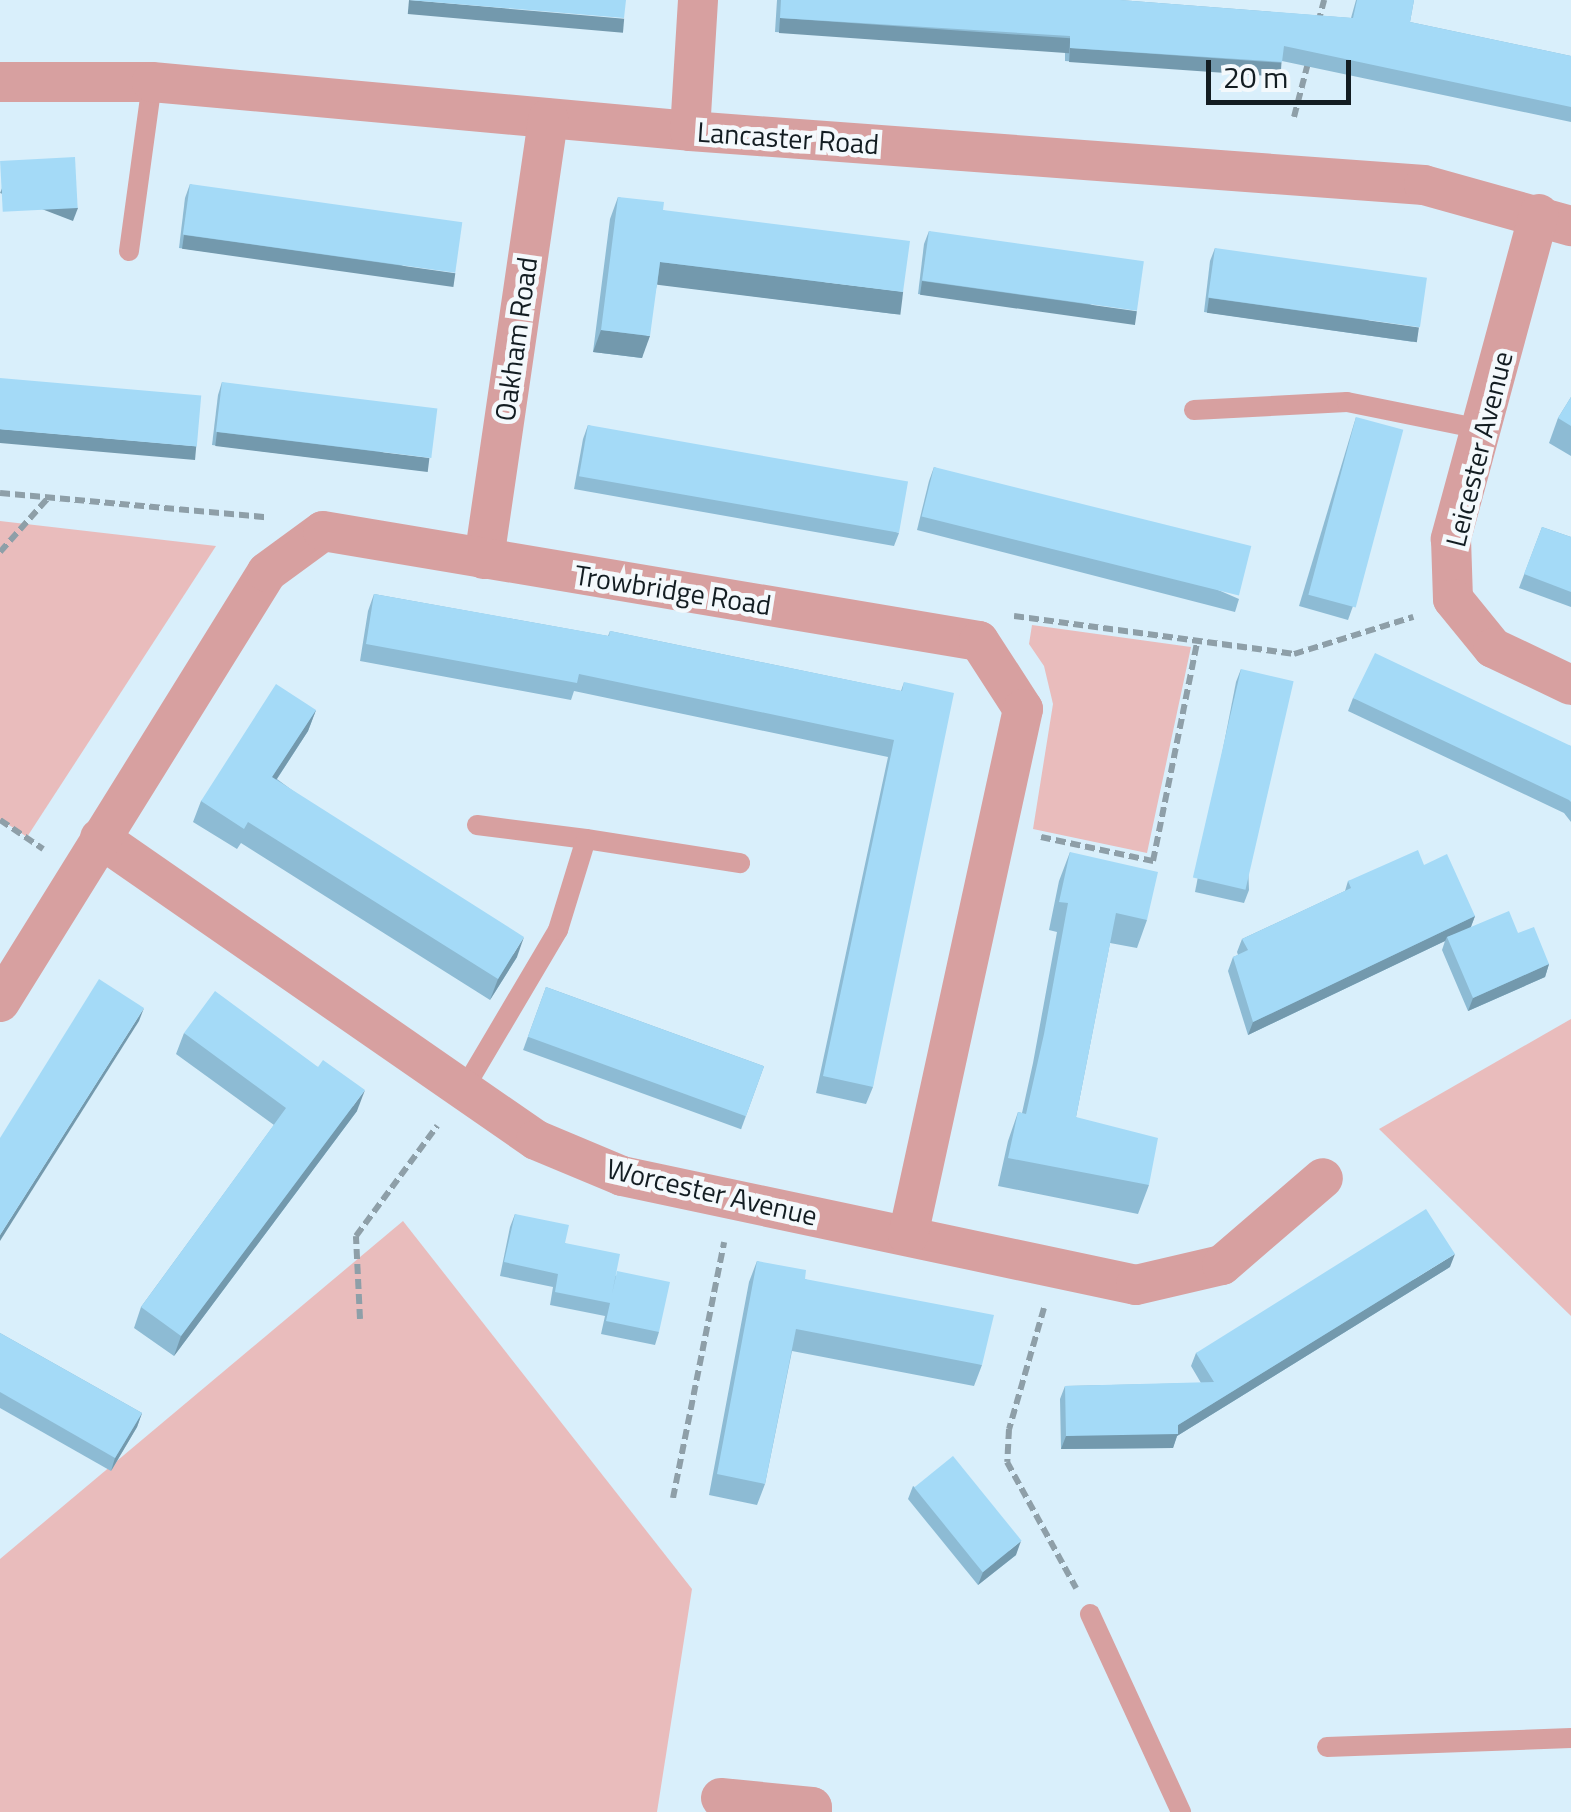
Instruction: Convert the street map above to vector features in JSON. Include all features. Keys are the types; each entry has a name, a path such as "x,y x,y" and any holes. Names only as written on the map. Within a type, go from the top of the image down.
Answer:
{"street":[{"path":"690,131 698,0"},
{"name":"Lancaster Road","path":"0,82 152,82 690,131 1424,185 1555,220"},
{"name":"Oakham Road","path":"484,559 548,119"},
{"name":"Leicester Avenue","path":"1555,220 1481,430 1452,539 1453,599 1493,648 1571,685"},
{"name":"Trowbridge Road","path":"0,1002 267,572 323,531 979,640 1023,709 908,1236"},
{"name":"Worcester Avenue","path":"100,838 455,1101 622,1176 1136,1285 1222,1265 1323,1178"},
{"path":"721,1798 812,1812"}],"lane":[{"path":"129,251 152,82"},
{"path":"1194,410 1347,402 1481,430"},
{"path":"476,824 740,863"},
{"path":"455,1101 558,930 586,840"},
{"path":"1090,1614 1181,1812"},
{"path":"1327,1747 1571,1738"}],"path":[{"path":"1316,34 1324,0"},
{"path":"1294,117 1311,50"},
{"path":"0,492 283,518"},
{"path":"0,552 49,498"},
{"path":"1009,616 1294,654 1432,611"},
{"path":"1025,834 1154,861 1198,642"},
{"path":"0,820 56,858"},
{"path":"360,1319 356,1236 455,1101"},
{"path":"674,1498 727,1226"},
{"path":"1048,1292 1009,1429 1007,1462 1090,1614"}],"shaded area":[{"path":"0,521 216,546 27,837 0,819"},
{"path":"1032,625 1191,647 1147,853 1033,829 1053,704 1044,666 1029,644"},
{"path":"1571,1019 1571,1316 1379,1129"},
{"path":"403,1221 692,1589 657,1812 0,1812 0,1559"}],"building":[{"path":"409,0 626,0 624,18"},
{"path":"781,0 1120,0 1353,18 1357,0 1414,0 1410,22 1571,56 1571,107 1284,46 1282,62 1070,48 1070,36 780,18"},
{"path":"75,157 78,208 3,212 0,161"},
{"path":"190,184 462,222 455,273 183,235"},
{"path":"618,197 664,202 663,210 910,241 903,292 660,262 650,336 601,330"},
{"path":"929,231 1144,261 1137,311 922,281"},
{"path":"1215,248 1427,278 1420,327 1208,298"},
{"path":"0,378 201,396 197,446 0,429"},
{"path":"222,382 437,408 431,458 216,432"},
{"path":"1571,397 1571,426 1558,418"},
{"path":"1356,417 1403,430 1356,607 1308,595"},
{"path":"588,425 908,481 899,533 579,476"},
{"path":"934,467 1251,546 1239,596 922,516"},
{"path":"1542,527 1571,537 1571,592 1524,574"},
{"path":"374,594 609,636 610,631 902,691 904,682 954,693 873,1087 823,1076 894,740 579,674 577,683 366,644"},
{"path":"1375,653 1571,746 1571,802 1353,698"},
{"path":"1241,669 1294,681 1245,890 1193,878"},
{"path":"276,684 316,710 272,777 524,937 498,979 248,822 244,829 201,801"},
{"path":"1418,850 1424,865 1447,854 1475,916 1253,1022 1233,957 1248,950 1242,939 1351,888 1348,881"},
{"path":"1070,852 1158,872 1147,920 1116,913 1076,1117 1158,1138 1149,1185 1008,1158 1018,1112 1026,1114 1044,1034 1068,903 1059,902"},
{"path":"1509,911 1518,933 1534,927 1549,964 1473,998 1447,937"},
{"path":"99,979 144,1008 0,1235 0,1138"},
{"path":"546,987 764,1066 746,1116 528,1037"},
{"path":"215,991 318,1067 323,1060 365,1090 181,1336 141,1307 286,1108 184,1033"},
{"path":"1426,1209 1455,1254 1178,1425 1178,1434 1066,1436 1065,1386 1214,1382 1196,1353"},
{"path":"515,1214 569,1225 565,1243 620,1254 612,1294 617,1271 670,1282 659,1332 606,1321 610,1303 555,1292 558,1274 504,1262"},
{"path":"757,1261 806,1270 805,1279 994,1315 982,1365 796,1329 765,1484 717,1474"},
{"path":"0,1333 142,1413 115,1458 0,1392"},
{"path":"953,1456 1022,1541 983,1572 914,1487"}]}
